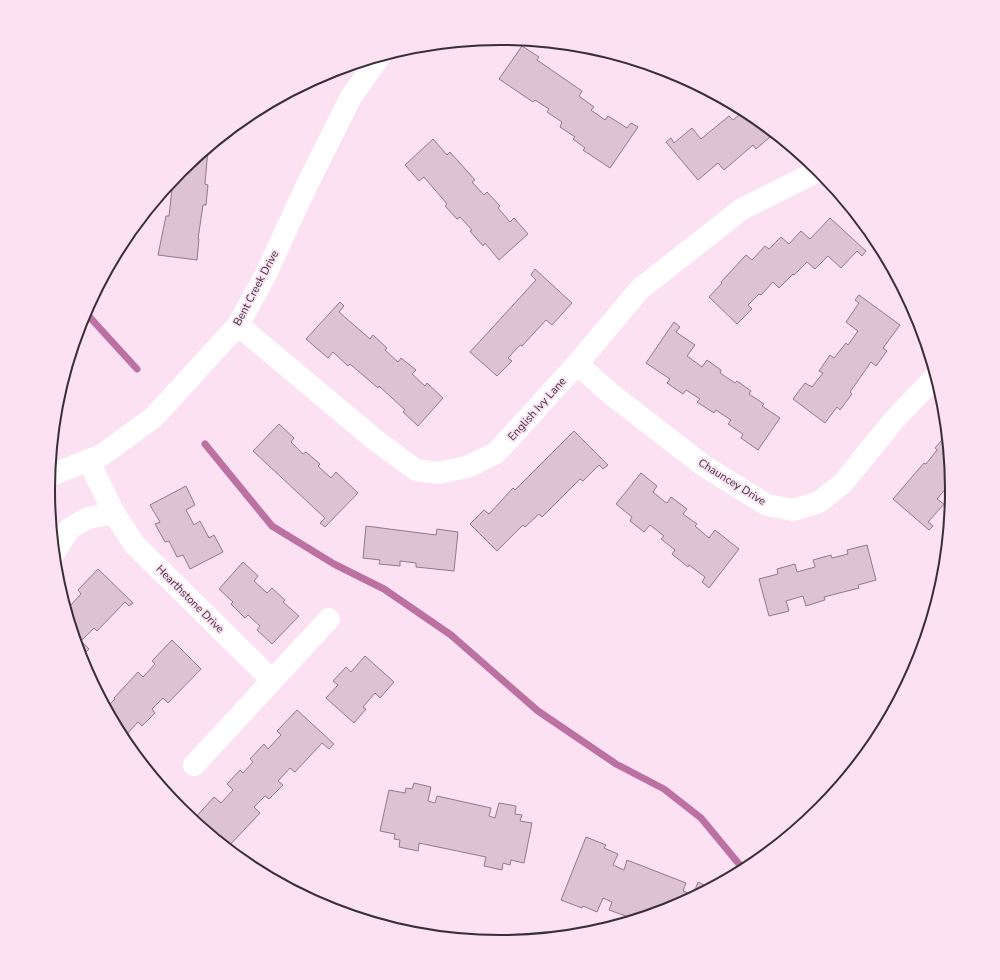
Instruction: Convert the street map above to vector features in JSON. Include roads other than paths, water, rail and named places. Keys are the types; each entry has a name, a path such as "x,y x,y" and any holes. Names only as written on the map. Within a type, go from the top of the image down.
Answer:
{"street":[{"name":"Bent Creek Drive","path":"56,473 102,455 154,417 238,325 265,276 306,187 351,96 375,63"},
{"name":"English Ivy Lane","path":"238,325 374,439 416,470 438,473 467,467 496,453 577,364 640,289 742,209 813,173"},
{"name":"Chauncey Drive","path":"577,364 611,394 704,466 767,505 793,510 819,502 843,483 894,420 931,381"},
{"name":"Hearthstone Drive","path":"88,460 114,513 134,544 272,680"},
{"path":"59,546 70,528 88,518 114,513"},
{"path":"194,765 329,619"}],"waterway":[{"path":"90,318 137,369"},
{"path":"205,444 272,526 334,564 384,589 451,635 538,711 616,764 664,789 701,818 739,865"}]}
